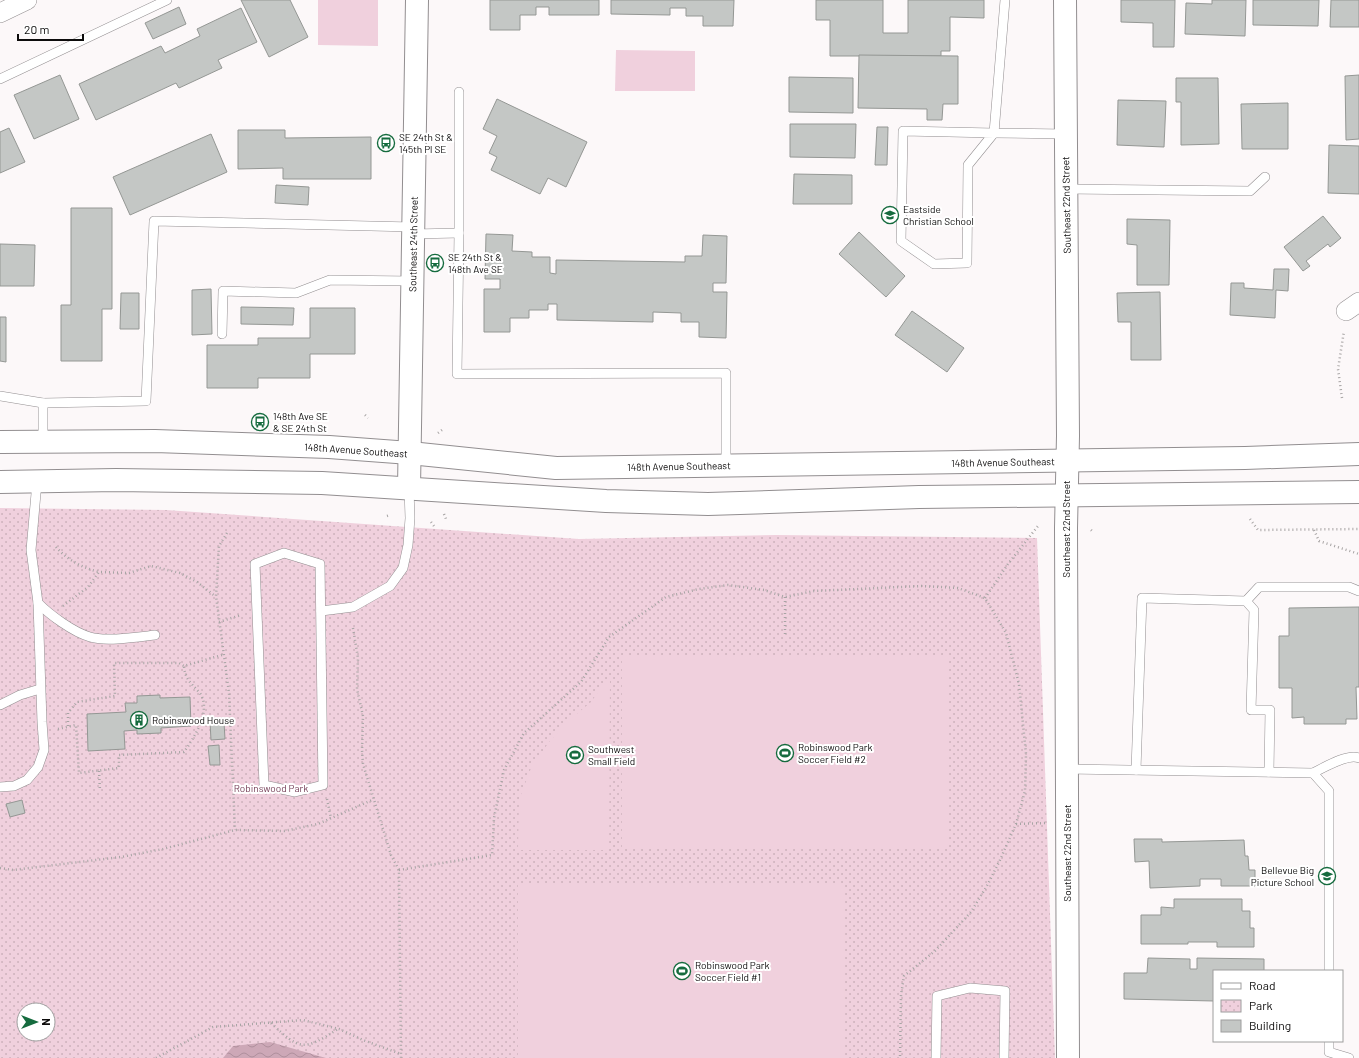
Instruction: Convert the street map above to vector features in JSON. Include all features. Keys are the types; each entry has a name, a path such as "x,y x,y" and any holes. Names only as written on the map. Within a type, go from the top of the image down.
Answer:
{"main road":[{"name":"Southeast 24th Street","path":"409,488 417,0"},
{"name":"Southeast 22nd Street","path":"1065,0 1068,436 1066,460 1068,1058"},
{"name":"148th Avenue Southeast","path":"0,442 163,441 329,447 410,453 556,468 1237,458 1359,454"},
{"path":"0,482 116,480 322,483 606,501 708,504 911,497 1359,492"}],"street":[{"path":"0,13 27,0"}],"lane":[{"path":"0,79 167,0"},
{"path":"1005,0 994,133 968,165 967,263 934,264 901,241 903,131 994,133 1065,134"},
{"path":"458,92 457,374 726,374 726,466"},
{"path":"1066,189 1250,191 1265,177"},
{"path":"0,396 43,403 146,401 154,221 413,230 458,233"},
{"path":"222,334 223,291 296,293 330,280 412,281"},
{"path":"43,403 43,442"},
{"path":"0,787 14,786 27,780 41,762 44,750 40,689 38,603 32,550 36,482"},
{"path":"321,611 353,606 390,586 403,568 408,545 410,518 409,488"},
{"path":"284,553 320,564 321,611 323,785 295,792 264,785 255,564 284,553"},
{"path":"1246,601 1259,587 1349,587 1359,591"},
{"path":"1136,770 1142,598 1246,601 1254,610 1251,710 1270,710 1269,772"},
{"path":"38,603 51,616 90,637 118,638 156,635"},
{"path":"0,705 20,694 40,689"},
{"path":"1066,769 1313,773 1337,762 1356,756 1359,758"},
{"path":"1313,773 1329,791 1329,970"},
{"path":"936,1058 938,996 970,988 1005,992 1004,1058"},
{"path":"1329,1042 1329,1052 1349,1058"}],"path":[{"path":"1342,398 1338,369 1353,307"},
{"path":"365,415 368,418"},
{"path":"438,433 442,430"},
{"path":"444,514 446,519"},
{"path":"1250,519 1258,530 1359,529"},
{"path":"431,522 434,526"},
{"path":"985,598 1008,564 1038,527"},
{"path":"1314,530 1319,541 1359,554"},
{"path":"227,533 218,546 216,596 222,655 229,693 235,830"},
{"path":"56,547 62,554 73,562 99,572 129,573 151,566 180,573 197,582 216,596"},
{"path":"51,616 88,586 99,572"},
{"path":"399,870 492,855 494,818 504,770 524,733 581,682 609,636 666,597 698,589 728,585 764,590 785,597 814,591 922,586 958,588 985,598 1006,633 1019,684 1026,754 1025,791 1016,824 988,884 971,912 935,950 904,976 901,995 900,1058"},
{"path":"785,597 785,636"},
{"path":"218,622 248,613"},
{"path":"353,628 358,658 356,689 363,716 363,764 372,800 391,855 399,870 401,1058"},
{"path":"184,666 186,679 200,694 204,703 198,730 184,752 119,755 119,768 79,772 76,725 68,726 67,716 72,707 80,700 116,696 114,663 179,663 184,666 222,655"},
{"path":"99,771 100,791"},
{"path":"0,868 13,870 120,857 177,845 235,830 284,831 318,824 372,800"},
{"path":"1016,824 1050,822"},
{"path":"156,1058 213,1027 303,1020 338,1029 401,1054"},
{"path":"271,1023 294,1043 306,1045 320,1040 338,1029"}],"green space":[{"path":"318,0 378,0 378,46 318,45"},
{"path":"616,50 695,51 695,91 615,91"},
{"name":"Robinswood Park","path":"0,508 166,510 579,539 776,535 1037,538 1055,1058 0,1058"},
{"name":"Robinswood Park Soccer Field #2","path":"622,656 949,656 949,849 622,849"},
{"name":"Southwest Small Field","path":"610,675 609,850 518,850 519,800 531,768 549,742 567,722 591,702"},
{"name":"Robinswood Park Soccer Field #1","path":"518,883 844,883 845,1058 518,1058"}],"water":[{"path":"270,1042 326,1058 223,1058 233,1046"}],"building":[{"path":"241,0 290,0 308,37 269,57"},
{"path":"490,0 599,0 599,15 549,15 549,7 536,7 536,15 520,15 520,30 490,30"},
{"path":"611,0 734,0 733,26 703,26 703,16 686,16 686,8 670,8 670,15 611,14"},
{"path":"816,0 883,0 883,33 908,33 908,0 984,0 984,18 950,17 950,51 941,51 941,56 830,56 830,20 816,20"},
{"path":"1121,0 1175,0 1174,47 1153,47 1153,23 1121,22"},
{"path":"1212,0 1246,0 1245,36 1185,34 1186,3 1212,4"},
{"path":"1253,0 1319,0 1318,26 1253,25"},
{"path":"1331,0 1359,0 1359,27 1330,27"},
{"path":"179,7 186,24 153,39 145,23"},
{"path":"241,8 257,42 218,60 222,68 179,88 176,83 96,120 79,84 161,46 165,53 200,36 197,29"},
{"path":"859,55 958,56 958,104 943,104 942,120 927,120 927,109 858,108"},
{"path":"60,75 79,119 34,139 14,95"},
{"path":"1359,75 1359,139 1346,140 1345,76"},
{"path":"789,77 853,78 853,113 789,112"},
{"path":"1176,78 1218,78 1219,144 1181,145 1181,102 1176,102"},
{"path":"497,99 587,142 566,187 548,178 540,194 491,170 497,157 489,153 497,136 483,129"},
{"path":"1118,100 1166,101 1164,147 1117,145"},
{"path":"1288,103 1288,149 1242,149 1241,104"},
{"path":"790,124 856,124 855,158 790,157"},
{"path":"877,127 888,127 887,165 875,165"},
{"path":"9,128 25,162 0,173 0,132"},
{"path":"238,130 285,130 285,138 371,137 371,179 283,179 283,168 238,169"},
{"path":"211,134 227,172 130,215 113,177"},
{"path":"1329,145 1359,146 1359,194 1328,193"},
{"path":"794,174 852,175 852,204 793,204"},
{"path":"276,185 309,187 308,205 275,203"},
{"path":"71,208 112,208 112,309 102,309 102,361 61,361 61,305 71,305"},
{"path":"1323,216 1341,238 1330,247 1328,244 1306,261 1310,266 1303,271 1284,247"},
{"path":"1127,219 1170,220 1169,285 1137,285 1137,245 1127,244"},
{"path":"859,232 905,276 886,297 839,254"},
{"path":"486,234 513,235 512,251 532,252 532,257 550,257 550,273 556,274 556,260 685,262 685,256 702,256 703,235 727,236 726,283 713,283 713,292 727,292 726,338 699,337 699,322 681,322 681,313 653,312 653,322 557,320 557,304 548,304 548,310 529,310 529,318 510,318 510,332 484,332 484,289 500,289 500,279 485,279"},
{"path":"0,244 35,245 34,286 0,286"},
{"path":"1274,269 1289,269 1288,291 1276,290 1275,318 1230,315 1231,283 1244,283 1244,288 1273,290"},
{"path":"211,289 212,334 192,335 192,290"},
{"path":"1160,292 1161,360 1131,360 1131,322 1118,322 1117,293"},
{"path":"121,293 139,293 139,329 120,329"},
{"path":"241,307 294,308 293,325 241,324"},
{"path":"310,308 355,308 355,354 310,354 310,378 258,378 258,388 207,388 207,345 258,345 258,338 310,338"},
{"path":"912,311 964,348 947,372 895,335"},
{"path":"0,317 6,317 6,362 0,361"},
{"path":"1359,607 1359,687 1356,687 1357,719 1346,719 1346,724 1304,724 1304,717 1292,718 1292,688 1279,688 1279,636 1289,636 1289,608"},
{"name":"Robinswood House","path":"160,695 160,698 190,697 191,726 161,728 161,733 137,734 137,730 124,731 125,749 88,751 87,714 126,712 125,703 137,703 137,696"},
{"path":"210,722 224,722 225,739 211,740"},
{"path":"219,745 220,765 210,765 208,746"},
{"path":"22,800 25,813 10,817 6,804"},
{"path":"1134,839 1162,839 1162,842 1244,840 1245,856 1248,856 1249,870 1255,870 1255,886 1221,886 1221,879 1200,879 1200,886 1150,888 1149,861 1135,862"},
{"path":"1174,899 1242,899 1242,911 1250,911 1250,928 1254,928 1254,947 1217,947 1217,942 1188,942 1188,944 1141,944 1141,915 1161,915 1161,907 1174,908"},
{"path":"1148,958 1190,959 1190,969 1197,969 1197,958 1264,959 1264,970 1213,970 1213,1001 1124,999 1124,973 1147,973"}],"place":[{"name":"SE 24th St & 145th Pl SE","path":"386,143"},
{"name":"Eastside Christian School","path":"890,215"},
{"name":"SE 24th St & 148th Ave SE","path":"435,263"},
{"name":"148th Ave SE & SE 24th St","path":"260,422"},
{"name":"Robinswood House","path":"139,720"},
{"name":"Robinswood Park Soccer Field #2","path":"785,753"},
{"name":"Southwest Small Field","path":"575,755"},
{"name":"Bellevue Big Picture School","path":"1327,876"},
{"name":"Robinswood Park Soccer Field #1","path":"682,971"}]}
